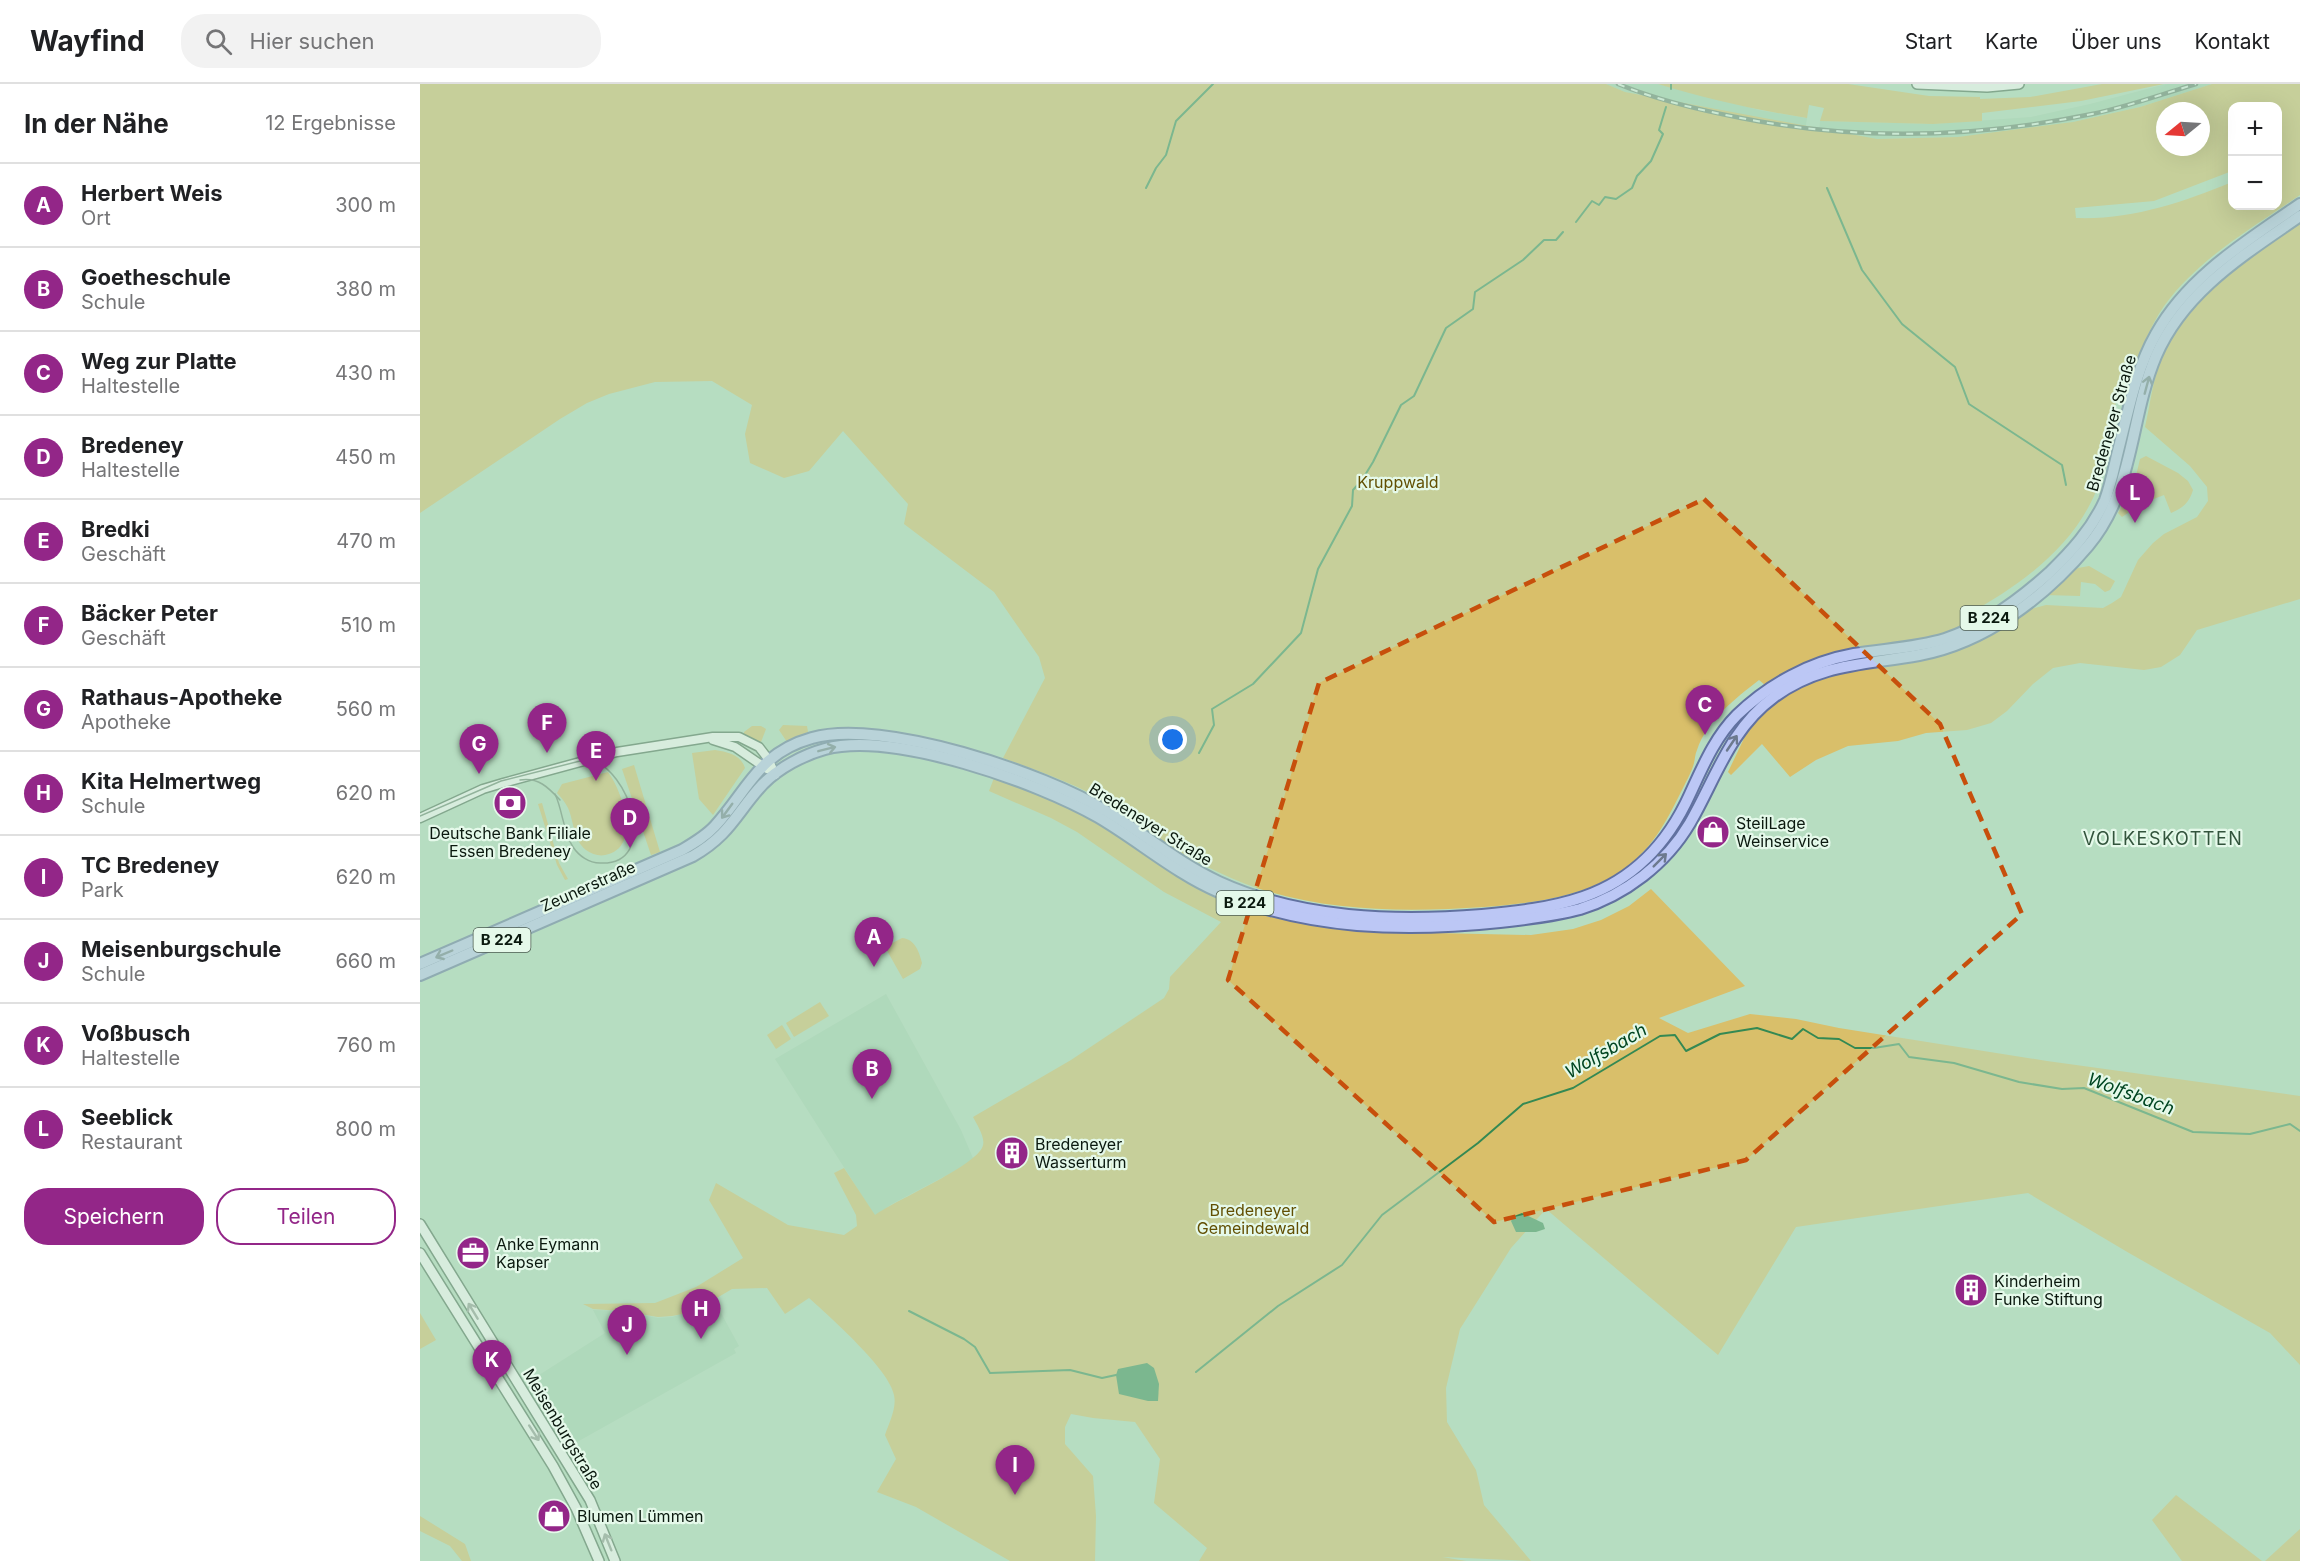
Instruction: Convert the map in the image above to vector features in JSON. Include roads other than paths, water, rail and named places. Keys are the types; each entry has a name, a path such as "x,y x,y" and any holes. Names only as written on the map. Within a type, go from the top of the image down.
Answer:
{"main road":[{"path":"1917,84 1988,87 2019,84"},
{"name":"Bredeneyer Straße","path":"766,763 800,742 828,735 846,734 917,742 982,759 1047,782 1078,796 1106,811 1186,865 1217,881 1276,903 1307,909 1380,917 1434,918 1504,913 1577,899 1622,880 1658,848 1675,824 1712,748 1728,724 1771,687 1819,663 1849,655 1920,645 1948,638 2001,611 2048,574 2084,536 2105,499 2142,367 2156,334 2170,312 2206,273 2300,204"},
{"name":"Bredeneyer Straße","path":"775,775 806,756 842,746 880,747 948,759 990,771 1075,804 1180,872 1211,889 1273,912 1305,918 1375,926 1415,928 1455,926 1556,914 1603,901 1646,874 1679,840 1690,824 1725,752 1743,726 1776,696 1808,678 1850,664 1922,655 1950,647 2006,619 2055,580 2091,543 2116,500 2129,462 2154,360 2178,317 2211,281 2300,216"},
{"name":"Zeunerstraße","path":"420,964 690,846 719,822 766,763"},
{"name":"Zeunerstraße","path":"420,975 693,856 722,836 762,786 775,775"},
{"name":"Meisenburgstraße","path":"420,1224 590,1500 615,1561"},
{"name":"Meisenburgstraße","path":"420,1253 554,1466 576,1508 599,1561"}],"street":[{"path":"420,818 483,789 510,780 617,752 702,739 735,747 766,763 775,775"}],"waterway":[{"path":"1146,188 1156,168 1166,155 1176,121 1213,84"},
{"path":"1671,84 1671,89"},
{"path":"1576,222 1592,201 1599,205 1605,197 1616,199 1632,188 1637,176 1651,161 1663,134 1659,130 1666,107"},
{"path":"1827,188 1862,270 1902,324 1955,367 1969,404 2062,465 2066,485"},
{"path":"1199,753 1214,725 1212,709 1253,684 1301,633 1318,569 1352,506 1353,490 1373,462 1401,405 1414,396 1446,328 1473,309 1475,292 1523,260 1544,240 1556,240 1563,232"},
{"name":"Wolfsbach","path":"1196,1372 1278,1306 1342,1265 1382,1215 1478,1143 1523,1104 1573,1088 1660,1036 1675,1035 1686,1051 1720,1034 1757,1028 1792,1039 1803,1029 1818,1038 1839,1039 1855,1048 1899,1044 1909,1057 1954,1063 2019,1082 2062,1089 2084,1088 2193,1132 2250,1134 2290,1124 2300,1131"},
{"name":"Wolfsbach","path":"909,1311 975,1347 990,1373 1070,1370 1102,1378 1116,1375"}],"tram line":[{"path":"420,816 501,781 588,759 603,766 616,779 627,797 633,816 634,834 629,849 618,860 600,863 592,862 581,856 570,841 555,794"},
{"path":"520,780 532,780 542,784 560,800"}],"railway":[{"path":"1618,84 1694,108 1741,118 1828,130 1916,134 1960,132 2048,122 2118,108 2196,84"}],"place":[{"name":"Seeblick","path":"2135,523"},
{"name":"Weg zur Platte","path":"1705,735"},
{"name":"Bäcker Peter","path":"547,753"},
{"name":"Rathaus-Apotheke","path":"479,774"},
{"name":"Bredki","path":"596,781"},
{"name":"Deutsche Bank Filiale Essen Bredeney","path":"510,803"},
{"name":"SteilLage Weinservice","path":"1713,832"},
{"name":"Bredeney","path":"630,848"},
{"name":"Herbert Weis","path":"874,967"},
{"name":"Goetheschule","path":"872,1099"},
{"name":"Bredeneyer Wasserturm","path":"1012,1153"},
{"name":"Anke Eymann Kapser","path":"473,1253"},
{"name":"Kinderheim Funke Stiftung","path":"1971,1290"},
{"name":"Kita Helmertweg","path":"701,1339"},
{"name":"Meisenburgschule","path":"627,1355"},
{"name":"Voßbusch","path":"492,1390"},
{"name":"TC Bredeney","path":"1015,1495"},
{"name":"Blumen Lümmen","path":"554,1516"}],"district":[{"name":"VOLKESKOTTEN","path":"2163,839"}],"park label":[{"name":"Kruppwald","path":"1398,482"},
{"name":"Bredeneyer Gemeindewald","path":"1253,1219"}]}
